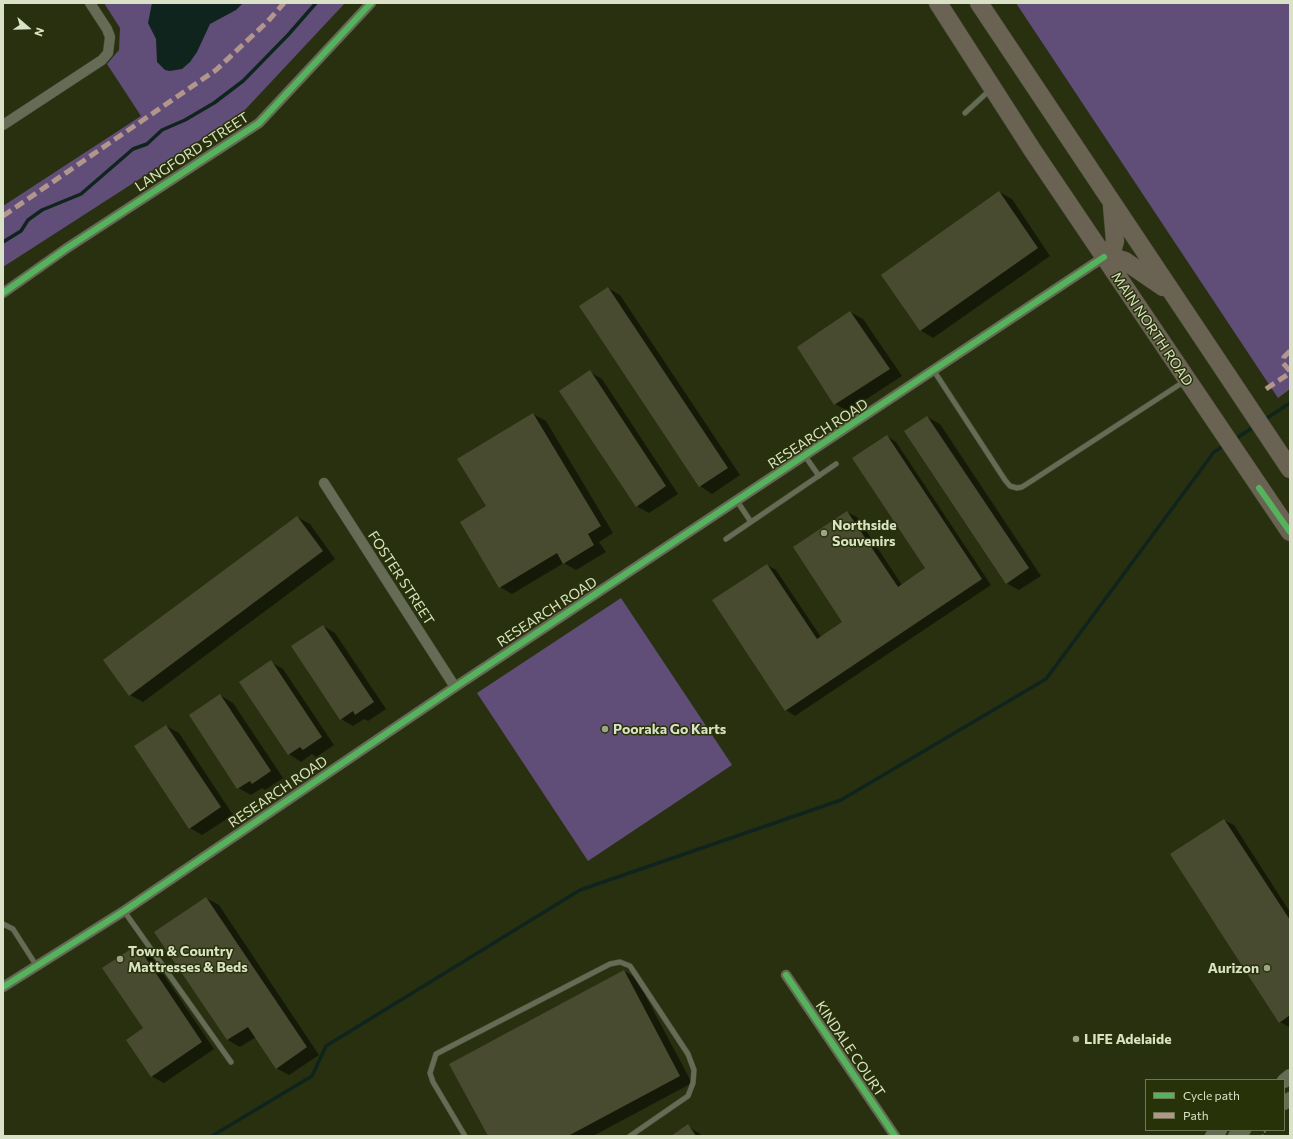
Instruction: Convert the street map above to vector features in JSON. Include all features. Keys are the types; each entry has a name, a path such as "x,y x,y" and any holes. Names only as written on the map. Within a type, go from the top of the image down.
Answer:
{"highway":[{"name":"MAIN NORTH ROAD","path":"938,3 1033,151 1229,444 1290,532"},
{"path":"979,3 1290,469"},
{"path":"1104,257 1113,248 1115,241 1112,202"},
{"path":"1104,257 1116,258 1125,261 1172,293"}],"street":[{"path":"5,120 102,60 110,45 110,37 107,29 90,3"},
{"name":"LANGFORD STREET","path":"3,293 67,248 259,123 371,3"},
{"name":"RESEARCH ROAD","path":"3,987 124,911 455,688 1104,257"},
{"name":"FOSTER STREET","path":"324,483 455,688"},
{"name":"KINDALE COURT","path":"786,975 894,1136"}],"lane":[{"path":"965,113 993,87"},
{"path":"934,371 1005,480 1010,486 1017,488 1034,480 1147,404 1186,380"},
{"path":"805,456 819,476"},
{"path":"726,539 836,464"},
{"path":"737,501 751,522"},
{"path":"124,911 230,1062"},
{"path":"3,924 13,929 36,965"},
{"path":"466,1136 433,1082 430,1073 436,1054 610,964 620,962 630,966 688,1054 694,1070 693,1083 688,1096 630,1136"}],"shaded area":[{"path":"104,3 345,3 242,113 3,267 3,206 141,116 107,64 119,50 120,28"},
{"path":"1016,3 1290,3 1290,389 1278,398"},
{"name":"Pooraka Go Karts","path":"621,598 732,765 588,861 477,693"}],"water":[{"path":"152,3 243,3 236,10 210,24 197,52 190,62 182,69 170,71 165,70 157,62 156,39 148,23"}],"building":[{"path":"999,191 1038,248 920,331 881,275"},
{"path":"608,287 728,468 699,487 579,306"},
{"path":"850,311 890,369 834,405 797,347"},
{"path":"590,370 666,486 636,507 559,391"},
{"path":"533,413 601,526 588,534 594,545 563,564 557,553 499,588 460,522 486,506 457,459"},
{"path":"927,416 1029,568 1006,584 904,431"},
{"path":"887,435 982,579 785,711 712,600 767,564 817,639 842,622 793,547 847,511 898,587 925,568 852,458"},
{"path":"297,516 323,551 129,696 103,660"},
{"path":"323,625 374,702 355,715 353,711 340,720 291,646"},
{"path":"271,660 322,737 303,750 300,747 288,755 239,682"},
{"path":"220,694 271,771 252,784 250,781 237,789 189,715"},
{"path":"166,725 221,807 189,829 134,746"},
{"name":"Aurizon","path":"1224,819 1290,920 1290,1015 1279,1023 1170,854"},
{"path":"206,897 307,1047 276,1069 248,1027 227,1040 154,932"},
{"path":"137,945 202,1042 151,1077 126,1040 143,1028 102,968"},
{"path":"624,970 680,1076 568,1136 488,1136 449,1064"},
{"path":"688,1124 696,1136 671,1136"}],"waterway":[{"path":"3,242 21,231 28,220 42,210 81,194 133,149 147,144 162,130 185,120 214,103 243,81 288,35 316,3"},
{"path":"1264,420 1290,403"},
{"path":"1234,440 1255,426"},
{"path":"212,1136 312,1076 326,1046 580,890 841,800 1046,679 1214,452 1225,445"}],"marked path":[{"path":"3,216 216,70 268,21 284,3"},
{"path":"1290,351 1284,357 1283,363 1290,371"},
{"path":"1266,389 1290,373"}],"cycle path":[{"path":"3,293 67,248 259,123 371,3"},
{"path":"3,987 124,911 455,687 1104,257"},
{"path":"1259,488 1290,532"},
{"path":"786,975 895,1136"}],"place":[{"name":"Northside Souvenirs","path":"824,533"},
{"name":"Pooraka Go Karts","path":"605,729"},
{"name":"Town & Country Mattresses & Beds","path":"120,959"},
{"name":"Aurizon","path":"1267,968"},
{"name":"LIFE Adelaide","path":"1076,1039"}]}
